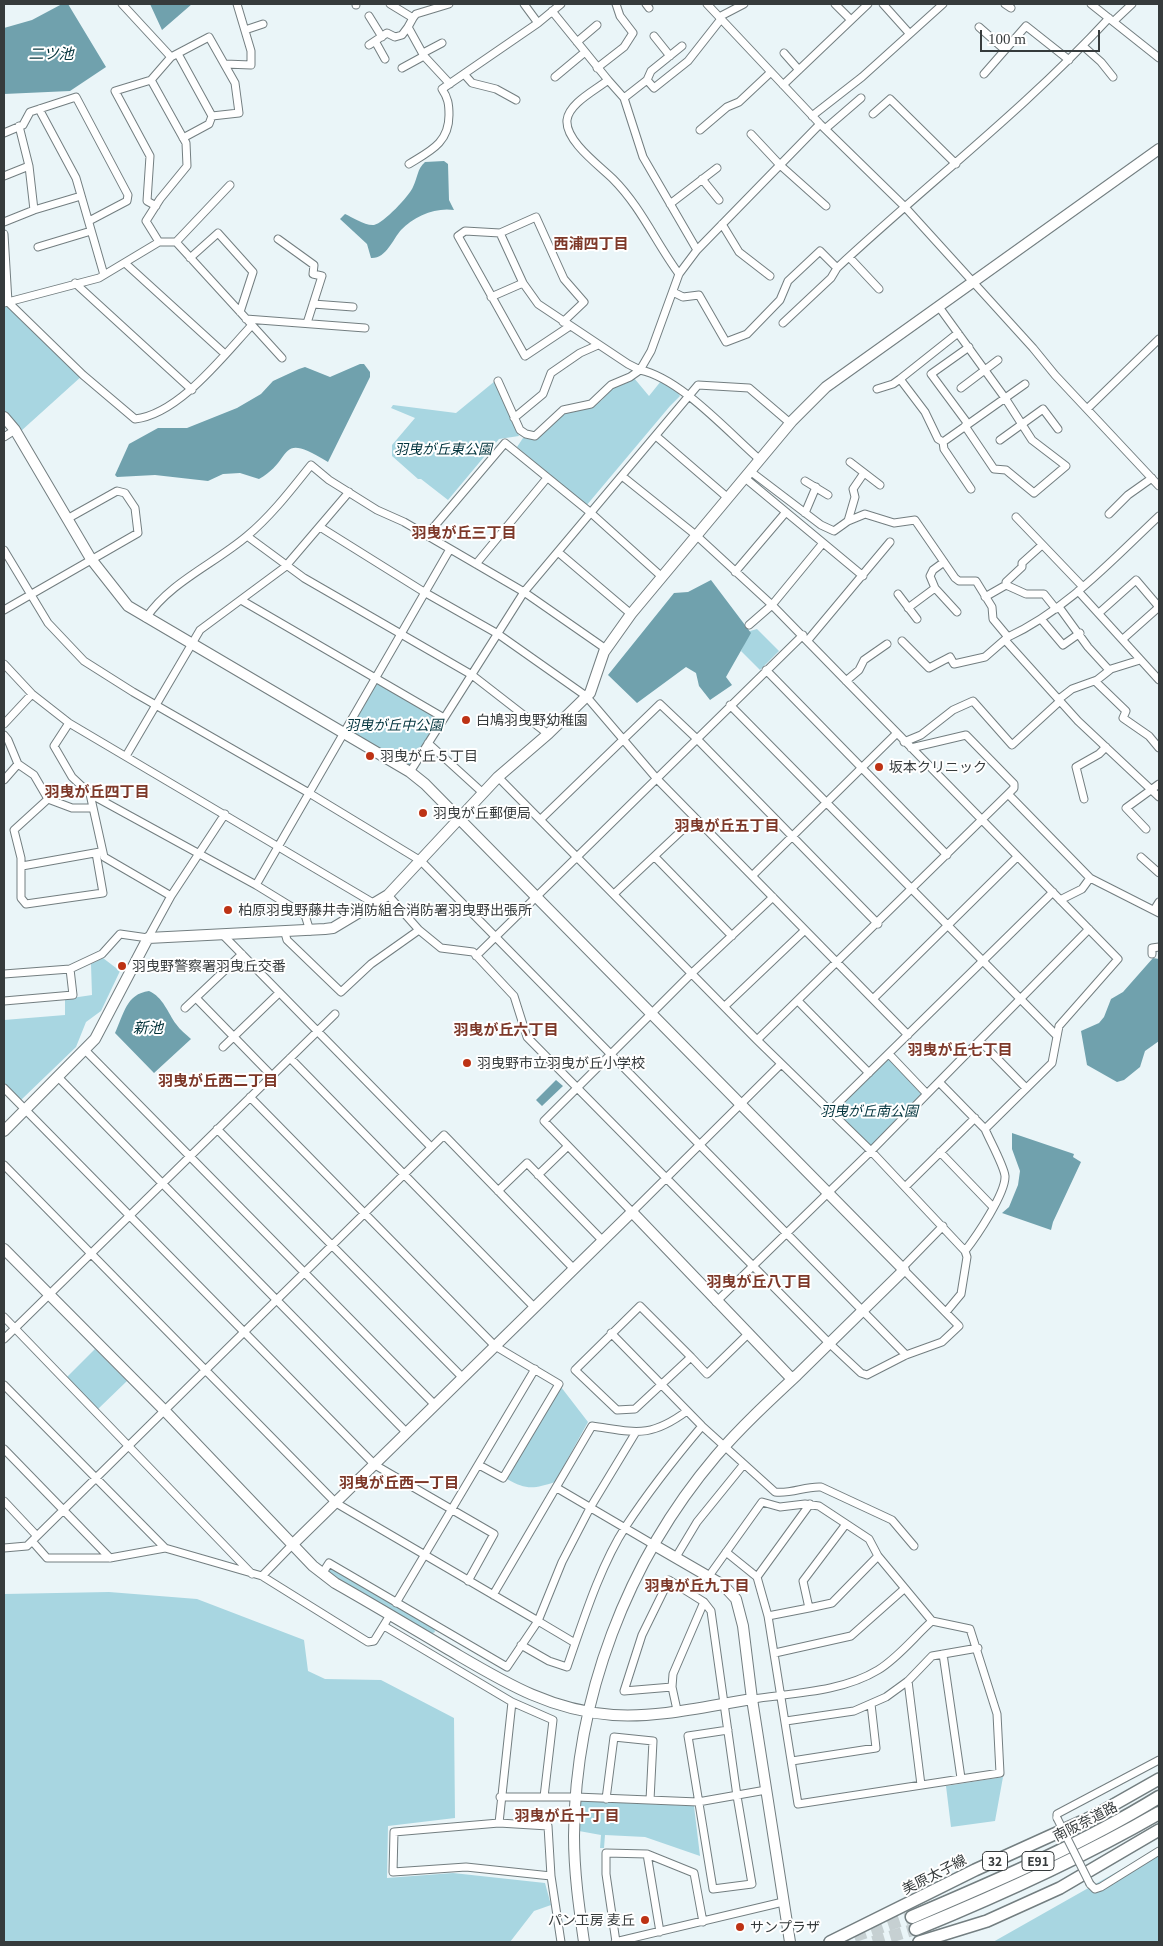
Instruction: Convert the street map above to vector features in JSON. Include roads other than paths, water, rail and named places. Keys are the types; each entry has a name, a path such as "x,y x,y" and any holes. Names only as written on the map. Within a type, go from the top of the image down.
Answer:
{"highway":[{"name":"南阪奈道路","path":"1159,1797 1105,1829 914,1923 1000,1894 1119,1836 1159,1813"}],"main road":[{"name":"美原太子線","path":"830,1942 975,1870 1092,1817 1159,1779"},
{"path":"919,1942 988,1921 1060,1888 1159,1830"}],"street":[{"path":"122,4 170,57"},
{"path":"225,64 251,65 252,50 239,4"},
{"path":"390,4 413,18"},
{"path":"385,59 372,43 388,34 402,35 416,14 449,4"},
{"path":"524,4 538,23"},
{"path":"409,164 441,144 449,129 449,100 442,89 538,23 561,4"},
{"path":"598,68 624,47 633,33 620,16 616,4"},
{"path":"707,4 822,127 853,158 868,169 904,206 1159,486"},
{"path":"647,80 654,88 674,73 688,61 720,18 744,4"},
{"path":"834,4 851,20"},
{"path":"783,85 868,4"},
{"path":"883,4 909,33"},
{"path":"812,116 862,77 943,4"},
{"path":"1091,4 1159,58"},
{"path":"783,323 831,278 837,268 904,206 1003,123 1111,20 1132,4"},
{"path":"552,11 624,98 643,157 697,250"},
{"path":"369,16 382,37"},
{"path":"245,30 263,24"},
{"path":"577,42 597,25"},
{"path":"984,74 1026,26 1069,60"},
{"path":"408,27 424,55 450,84"},
{"path":"979,27 1004,49"},
{"path":"654,36 670,56"},
{"path":"156,206 148,201 150,156 115,90 152,80 170,57 209,37 235,82 239,113 212,116"},
{"path":"402,68 442,43"},
{"path":"624,98 647,80 651,71 682,46"},
{"path":"1083,46 1101,62 1114,78"},
{"path":"556,77 585,52"},
{"path":"784,53 799,70"},
{"path":"178,54 212,116 209,124 183,138"},
{"path":"700,130 727,108 739,102 771,72"},
{"path":"464,74 472,83 496,89 516,100"},
{"path":"152,80 186,143 187,166 146,221 159,242"},
{"path":"608,80 577,104 569,113 567,118 569,130 591,160 614,180 642,213 662,250 679,274"},
{"path":"4,132 23,125 30,112 76,97 128,195 126,201 89,221"},
{"path":"498,381 520,430 535,436 563,410 592,404 611,385 630,377 640,370 651,351 679,274 697,250 780,165 822,127 861,98"},
{"path":"874,114 890,99 956,164"},
{"path":"40,109 76,178 104,275"},
{"path":"19,126 29,166 34,210"},
{"path":"751,134 780,165 826,206"},
{"path":"4,974 70,969 102,954 120,934 148,938 224,936 333,928 388,895 498,777 548,734 586,696 606,649 631,614 790,423 826,387 1159,149"},
{"path":"4,176 29,166"},
{"path":"670,204 716,168"},
{"path":"702,179 719,200"},
{"path":"6,303 104,275 159,242 176,242 230,185"},
{"path":"4,222 34,210 81,196"},
{"path":"563,322 584,302 564,279 536,217 500,233 465,231 458,236 524,356 570,326"},
{"path":"722,224 739,252 770,276"},
{"path":"38,247 91,231"},
{"path":"190,258 218,233 253,272 240,312"},
{"path":"500,233 523,283 538,304 598,345 640,370 652,372 677,385 688,397 760,460"},
{"path":"4,234 6,303 83,376 135,419 152,415 192,390 252,326"},
{"path":"278,239 314,265 313,274 322,276 307,323"},
{"path":"176,242 282,358"},
{"path":"673,292 683,297 699,295 726,342 748,334 780,300 788,281 820,251 837,268"},
{"path":"849,257 879,289"},
{"path":"125,263 225,354"},
{"path":"75,283 192,390"},
{"path":"491,297 523,283"},
{"path":"313,304 353,307"},
{"path":"939,307 1005,398 1032,440 1066,466 1034,493 1006,470 994,469 931,374 968,347"},
{"path":"246,319 365,328"},
{"path":"877,389 893,384 958,333"},
{"path":"1087,409 1159,339"},
{"path":"514,418 543,394 551,373 580,352 598,345"},
{"path":"961,388 998,360"},
{"path":"900,379 925,412 938,439 943,442"},
{"path":"943,442 1025,384"},
{"path":"410,772 524,592 698,386 749,388 790,423"},
{"path":"1000,440 1043,408 1058,429"},
{"path":"4,417 15,430 91,559 115,592 128,606 410,772 537,896 960,1326 942,1342 906,1355 867,1375 856,1370 527,1037 514,996 476,956 472,952 440,948 419,930 388,895"},
{"path":"4,436 15,430"},
{"path":"656,436 728,498"},
{"path":"943,442 944,449 971,489"},
{"path":"427,535 505,443 591,513 662,577"},
{"path":"850,462 880,484"},
{"path":"146,618 157,602 247,536 282,501 311,465 329,480 349,492 524,592 606,649"},
{"path":"848,521 854,497 853,489 864,473"},
{"path":"748,474 786,512 863,576"},
{"path":"748,474 821,525 834,531 848,521 865,514 894,523 915,520 959,581 976,581 992,607 993,620 1060,700 1159,797"},
{"path":"622,476 696,536 772,605 1118,959 1059,1026 1052,1063 985,1129"},
{"path":"476,564 547,478"},
{"path":"1109,514 1128,495 1152,478"},
{"path":"805,481 828,495"},
{"path":"804,513 816,487"},
{"path":"4,610 138,533 134,508 125,493 116,491 67,519"},
{"path":"126,756 190,643 200,630 285,567 349,492"},
{"path":"736,572 786,512"},
{"path":"902,641 929,668 950,657 954,664 984,657 1007,638 1041,619 1081,589 1159,516"},
{"path":"1016,517 1081,589 1098,613 1159,680"},
{"path":"320,527 424,592 498,634 586,696 657,779 908,1035"},
{"path":"247,536 285,567 472,675 548,734"},
{"path":"476,956 766,670 805,638 863,576 890,542"},
{"path":"749,625 772,605 823,543"},
{"path":"985,597 1006,585 1006,582 1022,567 1022,563 1042,545"},
{"path":"256,885 450,549"},
{"path":"4,550 48,623 84,661 309,793 420,861 701,1144 906,1355"},
{"path":"558,552 631,614"},
{"path":"944,562 933,570 930,576 935,588 958,612"},
{"path":"1098,613 1136,580 1159,607 1123,639"},
{"path":"1006,585 1026,594 1044,594 1080,633 1088,647 1109,670"},
{"path":"908,608 935,588"},
{"path":"898,594 917,619"},
{"path":"241,600 444,718"},
{"path":"1041,619 1063,645 1080,633"},
{"path":"846,681 859,670 864,660 887,644"},
{"path":"904,742 921,735 953,710 974,701 1012,745 1072,689 1095,680 1109,670 1140,660"},
{"path":"4,664 32,694 69,723 375,904"},
{"path":"766,670 948,855"},
{"path":"1095,680 1126,711 1123,718 1149,736 1159,748"},
{"path":"4,724 32,694"},
{"path":"540,819 660,704 697,739 878,924"},
{"path":"730,705 1056,1036"},
{"path":"69,723 54,746 72,777 90,794 256,885 305,915 310,931"},
{"path":"752,876 896,734"},
{"path":"4,735 18,764 34,775 48,799 72,808 93,808"},
{"path":"757,1040 878,924 1014,788 1014,784 966,735 911,748"},
{"path":"428,743 483,793"},
{"path":"1084,799 1076,767 1099,754 1106,747"},
{"path":"4,780 18,764"},
{"path":"498,777 757,1040 871,1152 965,1250 967,1257 961,1294 946,1312"},
{"path":"1146,828 1126,808 1159,784"},
{"path":"48,799 14,830 22,866 21,898 26,904 104,893 100,852 90,794"},
{"path":"1008,794 1090,878 1157,912 1159,902"},
{"path":"4,1131 95,1039 171,896 225,814"},
{"path":"614,894 695,818"},
{"path":"22,866 100,852"},
{"path":"100,852 104,857 171,896"},
{"path":"655,857 732,936"},
{"path":"873,999 1018,857"},
{"path":"1141,857 1159,873"},
{"path":"1060,900 1082,889 1090,878"},
{"path":"830,1111 1053,892"},
{"path":"773,897 692,973 544,1121 792,1379"},
{"path":"716,1302 871,1152 1088,929"},
{"path":"285,933 287,940 341,992 370,964 419,930"},
{"path":"725,1006 805,930"},
{"path":"224,936 431,1147"},
{"path":"1152,954 1152,948 1159,947"},
{"path":"185,1008 242,954"},
{"path":"4,1001 73,995 70,969"},
{"path":"223,1047 279,992"},
{"path":"196,998 272,1076"},
{"path":"798,1001 869,1073"},
{"path":"4,1339 335,1014"},
{"path":"980,1041 1026,1088"},
{"path":"85,1050 436,1405"},
{"path":"890,1054 927,1094"},
{"path":"290,1058 534,1307"},
{"path":"262,1576 782,1064"},
{"path":"58,1077 278,1299 407,1433"},
{"path":"939,1082 985,1129 1005,1176 1002,1189 978,1234 965,1250"},
{"path":"4,1088 375,1465 494,1534 468,1581"},
{"path":"250,1097 495,1346 559,1384 503,1478 479,1465"},
{"path":"905,1187 975,1118"},
{"path":"217,1129 463,1378"},
{"path":"4,1548 27,1546 38,1536 444,1135 573,1268"},
{"path":"538,1174 568,1146"},
{"path":"940,1152 993,1206"},
{"path":"498,1191 527,1163 602,1240"},
{"path":"4,1166 336,1503 575,1642"},
{"path":"584,1942 575,1862 576,1797 589,1712 609,1642 633,1583 654,1545 693,1486 724,1447 863,1310 943,1226"},
{"path":"4,1249 165,1411 322,1574 432,1640 533,1696 589,1712 628,1715 677,1710 835,1686 879,1669 932,1621"},
{"path":"691,1357 635,1409 616,1410 575,1370 640,1306 691,1357 707,1374 748,1334"},
{"path":"4,1318 130,1446 252,1575"},
{"path":"611,1333 702,1426 775,1492 787,1494 811,1486 821,1487 892,1520 914,1546"},
{"path":"396,1603 535,1369"},
{"path":"4,1385 165,1548"},
{"path":"493,1596 592,1426 646,1432 673,1420 687,1411"},
{"path":"521,1645 567,1667 575,1642 625,1527 680,1452 702,1426"},
{"path":"322,1574 329,1563 507,1667 538,1621 562,1562 590,1508 636,1432"},
{"path":"4,1449 110,1558"},
{"path":"676,1557 698,1522 744,1464"},
{"path":"557,1488 709,1576 723,1585 736,1599 743,1626 752,1699 790,1942"},
{"path":"4,1501 38,1536"},
{"path":"709,1576 726,1552 762,1502 780,1508 810,1504 819,1506 869,1539 878,1556 932,1621 970,1629 978,1648 997,1714 1000,1773 798,1804 775,1653 768,1616 757,1577 726,1552"},
{"path":"757,1577 810,1504"},
{"path":"809,1608 803,1581 846,1524"},
{"path":"32,1541 47,1558 110,1558 165,1548 252,1575 262,1576 368,1642 374,1641 390,1615"},
{"path":"768,1616 832,1602 878,1556"},
{"path":"672,1686 624,1691 642,1635 668,1580 704,1602 711,1611 728,1730 737,1796 752,1884 713,1889 688,1736 728,1730"},
{"path":"775,1653 851,1636 904,1589"},
{"path":"677,1710 672,1686 673,1674 704,1602"},
{"path":"384,1626 512,1702 553,1720 544,1797"},
{"path":"432,1640 440,1628"},
{"path":"786,1721 854,1711 871,1704 908,1681 932,1656 978,1648"},
{"path":"943,1654 961,1778"},
{"path":"908,1681 921,1785"},
{"path":"499,1824 500,1798 512,1702"},
{"path":"792,1761 876,1748 871,1704"},
{"path":"606,1799 614,1738 653,1741 650,1800"},
{"path":"1159,1760 1057,1814 1057,1818 1090,1884 1095,1889 1159,1851"},
{"path":"500,1798 576,1797 698,1802 766,1790"},
{"path":"552,1876 466,1867 393,1872 394,1832 499,1824 548,1826 552,1876 561,1942"},
{"path":"703,1922 694,1873 647,1854 606,1853 606,1874 615,1942 703,1922 783,1902"},
{"path":"647,1854 660,1932"}],"water":[{"name":"二ツ池","path":"62,4 68,4 106,67 70,91 4,94 4,28 32,20"},
{"path":"150,4 192,4 162,30"},
{"path":"444,161 448,164 449,200 454,210 433,211 412,221 401,230 385,252 371,258 367,244 340,219 345,214 367,224 374,225 378,223 396,209 407,196 413,187 420,167 425,162"},
{"path":"364,364 370,372 370,377 328,462 300,448 293,448 259,479 240,473 223,474 208,481 155,475 117,477 115,475 129,444 158,428 187,428 237,408 261,394 273,381 305,367 330,377"},
{"path":"711,580 751,633 726,677 732,685 710,700 699,686 696,673 686,667 637,703 608,675 674,593 688,592"},
{"path":"1153,958 1159,959 1159,1041 1145,1051 1140,1067 1124,1080 1117,1082 1087,1065 1081,1031 1099,1023 1104,1017 1111,999 1123,992"},
{"name":"新池","path":"149,991 162,1001 178,1026 191,1039 154,1073 115,1033 127,1006 135,996"},
{"path":"556,1080 563,1086 542,1106 536,1100"},
{"path":"1012,1133 1074,1154 1073,1157 1081,1162 1051,1230 1002,1213 1009,1207 1018,1185 1020,1171 1012,1149"}],"tunnel":[{"path":"837,1942 912,1917"},
{"path":"873,1942 916,1929"}],"place":[{"name":"白鳩羽曳野幼稚園","path":"466,720"},
{"name":"羽曳が丘５丁目","path":"370,756"},
{"name":"坂本クリニック","path":"879,767"},
{"name":"羽曳が丘郵便局","path":"423,813"},
{"name":"柏原羽曳野藤井寺消防組合消防署羽曳野出張所","path":"228,910"},
{"name":"羽曳野警察署羽曳丘交番","path":"122,966"},
{"name":"羽曳野市立羽曳が丘小学校","path":"467,1063"},
{"name":"パン工房 麦丘","path":"645,1920"},
{"name":"サンプラザ","path":"740,1927"}],"district":[{"name":"西浦四丁目","path":"591,243"},
{"name":"羽曳が丘三丁目","path":"464,532"},
{"name":"羽曳が丘四丁目","path":"97,791"},
{"name":"羽曳が丘五丁目","path":"727,825"},
{"name":"羽曳が丘六丁目","path":"506,1029"},
{"name":"羽曳が丘七丁目","path":"960,1049"},
{"name":"羽曳が丘西二丁目","path":"218,1080"},
{"name":"羽曳が丘八丁目","path":"759,1281"},
{"name":"羽曳が丘西一丁目","path":"399,1482"},
{"name":"羽曳が丘九丁目","path":"697,1585"},
{"name":"羽曳が丘十丁目","path":"567,1815"}],"park label":[{"name":"羽曳が丘東公園","path":"443,449"},
{"name":"羽曳が丘中公園","path":"394,725"},
{"name":"羽曳が丘南公園","path":"869,1111"}]}
